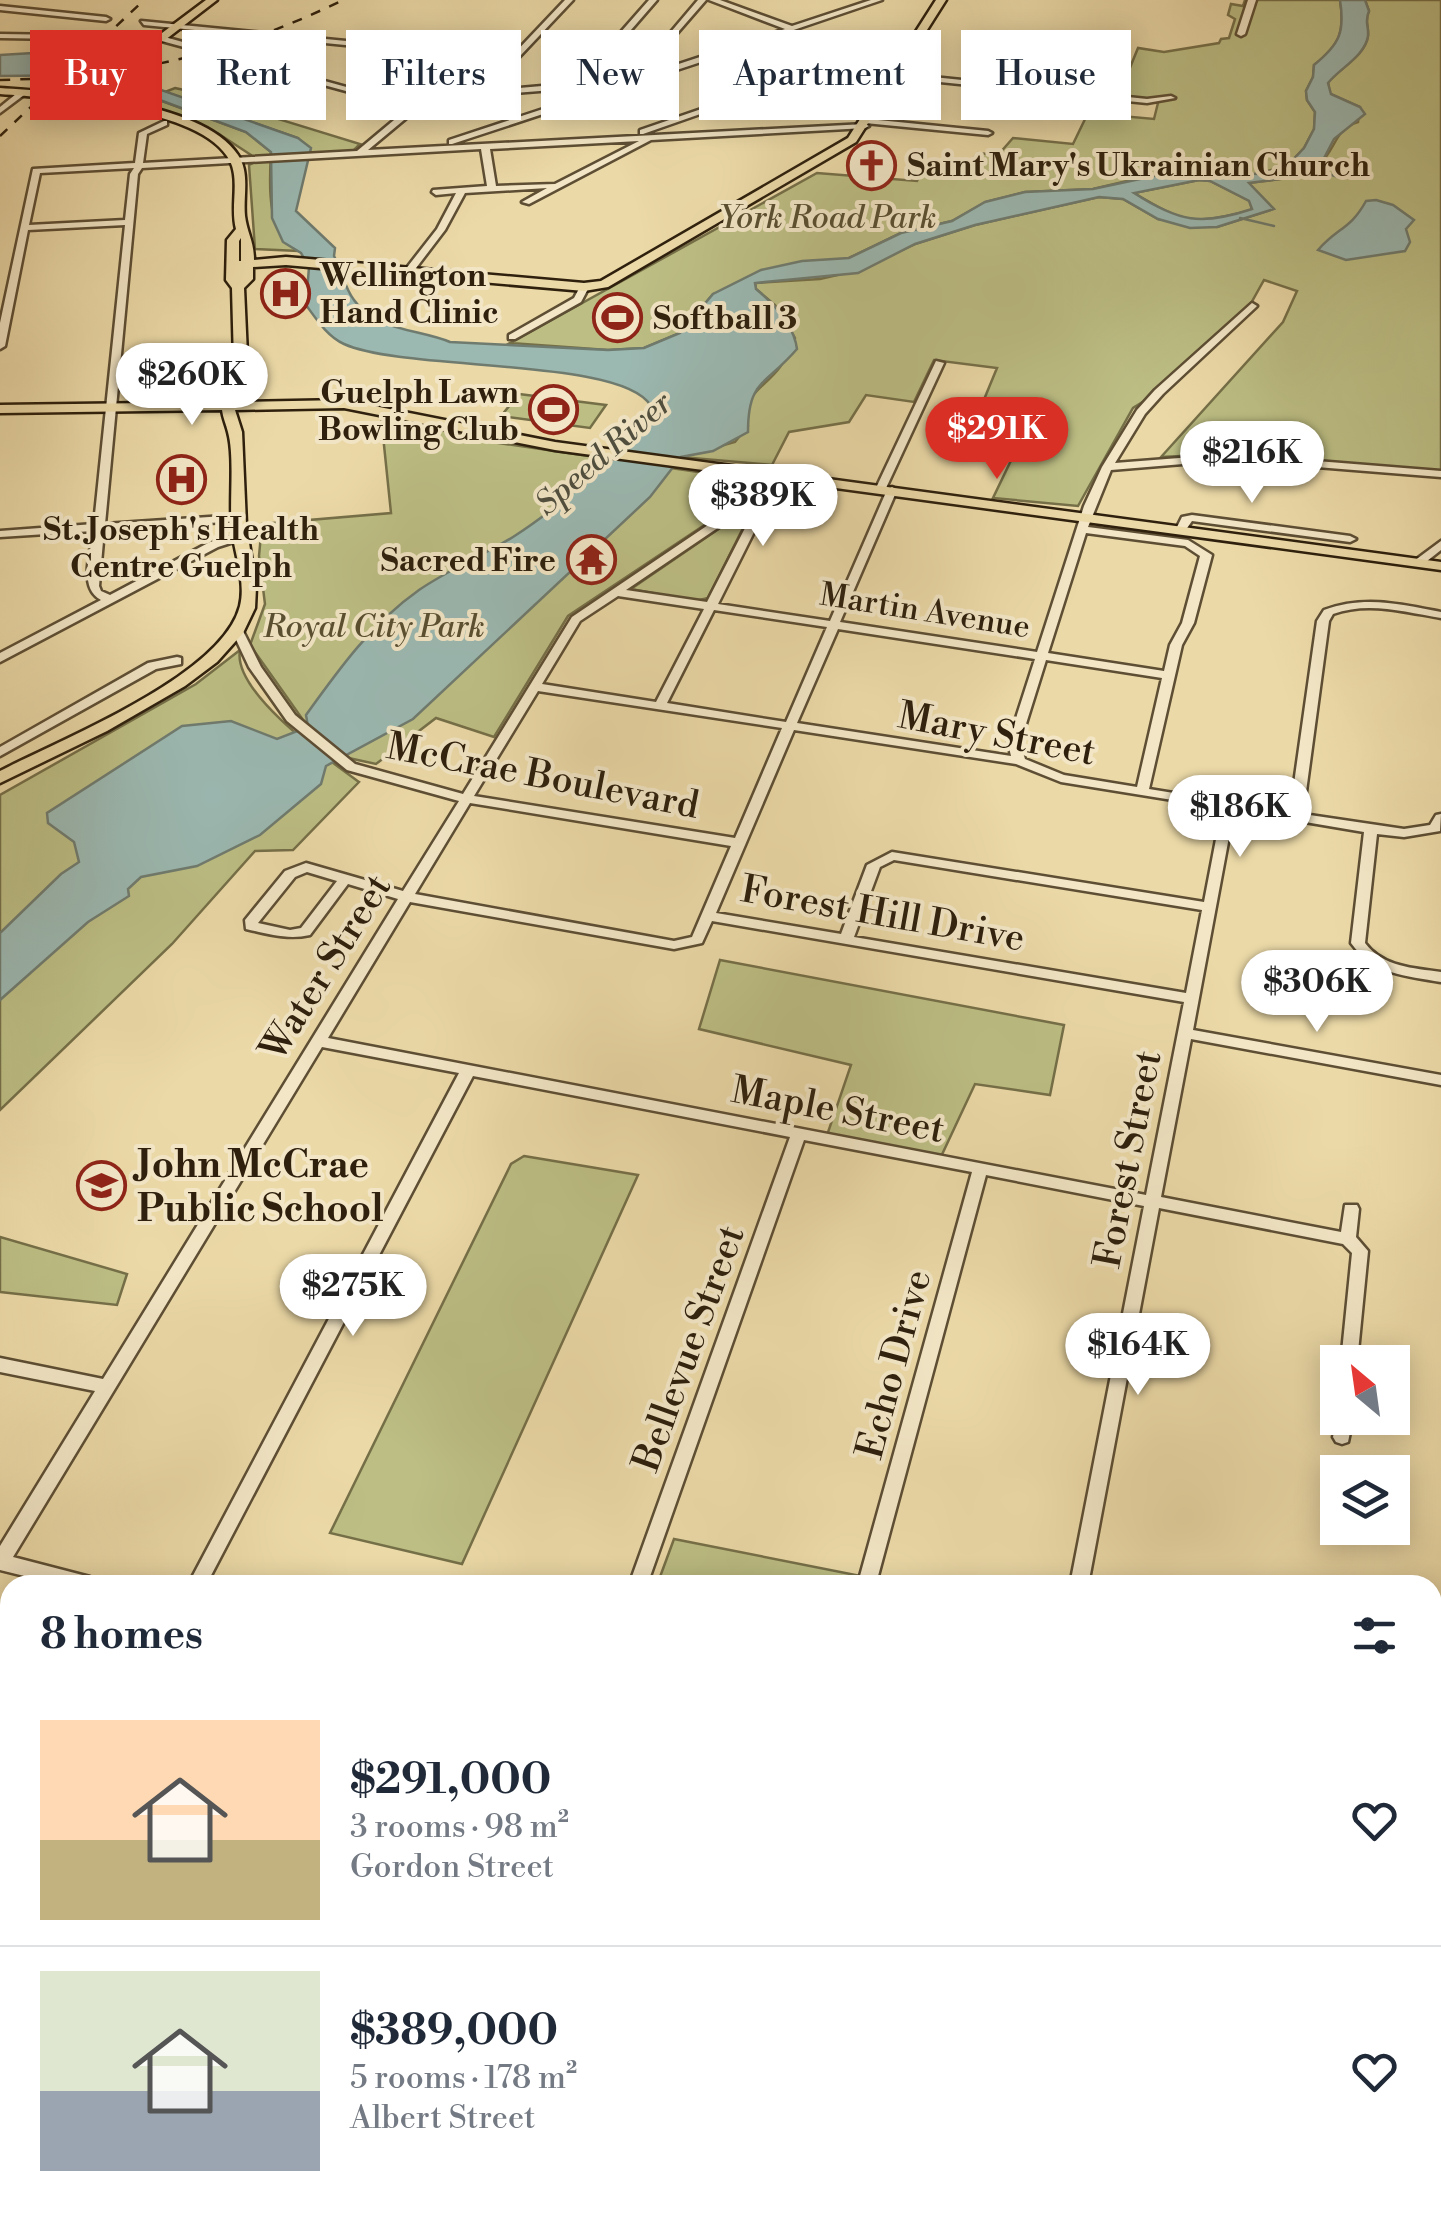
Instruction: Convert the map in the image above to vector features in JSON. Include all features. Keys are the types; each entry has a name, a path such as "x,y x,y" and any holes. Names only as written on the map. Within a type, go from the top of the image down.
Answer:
{"main road":[{"path":"162,37 212,0"},
{"path":"921,30 941,0"},
{"path":"24,92 30,86"},
{"path":"0,92 30,92"},
{"path":"0,778 205,667 238,631 248,601 235,432 230,424 236,403 238,365 238,287 232,280 240,261 234,240 241,231 240,173 235,160 214,140 186,124 162,117"},
{"path":"157,120 214,140"},
{"path":"240,261 302,259 584,287 613,280 838,150 868,120"},
{"path":"0,409 332,404 394,411 477,433 616,454 886,489 1084,522 1181,529 1441,566"}],"street":[{"path":"521,50 569,0"},
{"path":"627,30 653,0"},
{"path":"676,30 702,0"},
{"path":"713,0 792,29"},
{"path":"789,30 878,0"},
{"path":"1241,34 1252,0"},
{"path":"34,11 48,2"},
{"path":"0,9 77,17"},
{"path":"0,9 106,19"},
{"path":"68,30 77,17"},
{"path":"144,23 346,43"},
{"path":"0,36 30,36"},
{"path":"162,38 346,90"},
{"path":"941,80 1146,101 1171,98"},
{"path":"0,111 24,92"},
{"path":"434,148 541,112"},
{"path":"625,138 699,112"},
{"path":"360,153 400,120"},
{"path":"109,600 93,586 134,174 142,133 164,123"},
{"path":"0,346 36,171 866,123 988,133"},
{"path":"526,202 653,137"},
{"path":"485,146 492,188"},
{"path":"436,192 561,184"},
{"path":"410,270 440,230 462,191"},
{"path":"24,228 130,222"},
{"path":"512,337 578,300 584,287"},
{"path":"1019,761 1014,743 1084,522 1107,467 1150,402 1252,306"},
{"path":"708,916 833,624 938,363"},
{"path":"1107,467 1230,458 1441,474"},
{"name":"Water Street","path":"0,1562 576,619 765,488 777,474"},
{"path":"660,706 768,494 765,488"},
{"path":"0,534 239,518"},
{"path":"1181,529 1186,519 1192,518 1350,539"},
{"path":"1084,522 1188,543 1205,552 1188,623 1176,645 1168,675 1142,791"},
{"path":"0,658 214,544 241,538"},
{"path":"1418,562 1441,544"},
{"name":"Martin Avenue","path":"615,592 1168,675"},
{"path":"1296,816 1323,621 1328,612 1351,604 1370,604 1441,615"},
{"name":"McCrae Boulevard","path":"238,631 255,667 302,729 359,769 467,799 739,844"},
{"path":"0,752 152,666 177,661"},
{"name":"Mary Street","path":"536,687 1019,761 1061,778 1371,829 1420,832 1434,828 1441,818"},
{"name":"Forest Street","path":"1081,1575 1229,805"},
{"path":"1371,829 1358,943 1363,952 1391,968 1441,977"},
{"path":"846,939 874,865 892,856 1208,907"},
{"name":"Forest Hill Drive","path":"344,878 305,932 290,934 251,926 252,920 298,868 306,867 344,878 407,898 674,945 697,940 708,916 1191,1000"},
{"path":"1184,1033 1441,1080"},
{"name":"Maple Street","path":"317,1042 1348,1240"},
{"path":"202,1575 468,1071"},
{"name":"Bellevue Street","path":"642,1575 799,1133"},
{"name":"Echo Drive","path":"869,1575 980,1170"},
{"path":"1351,1209 1348,1240 1360,1250 1352,1345"},
{"path":"0,1365 104,1386"},
{"path":"0,1562 51,1575"}],"green space":[{"name":"York Road Park","path":"1245,0 1340,0 1339,37 1314,65 1306,91 1315,112 1314,129 1304,148 1287,166 1252,175 1199,171 1157,174 1093,189 1025,192 986,202 952,221 901,233 849,258 713,294 680,333 644,348 608,350 510,343 817,173 917,181 926,162 966,166 978,153 998,155 1013,138 1073,144 1085,120 1154,119 1158,103 1131,101 1131,65 1138,48 1164,52 1219,43 1229,38 1235,19 1228,15 1231,4 1243,6"},
{"path":"1365,0 1441,0 1441,471 1220,454 1161,457 1283,322 1297,291 1264,280 1250,305 1159,392 1133,408 1078,506 993,498 1016,450 982,442 971,431 997,368 934,360 914,402 866,395 849,422 789,432 772,465 681,457 735,442 748,426 748,406 755,392 780,367 795,338 775,305 756,289 755,283 820,279 859,270 915,244 975,225 1099,197 1123,199 1158,219 1217,227 1273,209 1248,183 1286,178 1312,168 1325,158 1344,130 1358,122 1360,107 1330,94 1328,82 1366,43 1369,11"},
{"path":"182,90 182,98 165,92"},
{"path":"162,101 182,108 182,118 162,113"},
{"path":"188,120 213,120 246,132 271,152 270,194 275,220 280,232 299,251 255,249 251,155"},
{"path":"246,120 281,120 360,144 353,151 312,153 298,138"},
{"path":"1210,181 1250,201 1252,210 1190,219 1134,193"},
{"name":"Guelph Lawn Bowling Club","path":"519,394 606,405 590,428 501,416"},
{"name":"Royal City Park","path":"381,416 492,442 760,481 760,488 568,616 494,737 436,718 376,764 344,757 308,727 250,645 265,604 259,556 262,524 391,513"},
{"path":"755,504 708,598 695,601 631,589"},
{"path":"240,650 241,667 265,704 359,782 293,850 255,851 172,944 0,1110 0,795 196,684"},
{"path":"720,960 1064,1025 1050,1095 975,1084 938,1163 825,1141 851,1065 699,1029"},
{"path":"524,1156 638,1175 462,1564 330,1533 511,1164"},
{"path":"0,1237 127,1274 117,1305 0,1292"},
{"path":"674,1539 856,1575 661,1575"}],"water":[{"path":"1340,0 1365,0 1369,11 1366,43 1328,83 1331,94 1360,107 1365,114 1334,139 1322,162 1287,178 1249,183 1274,209 1217,227 1190,228 1158,219 1123,199 1099,197 975,225 915,244 858,273 755,283 787,324 797,349 755,393 748,432 713,451 681,457 650,497 413,719 326,766 321,784 260,835 197,866 141,877 128,889 129,896 88,922 0,1000 0,933 61,874 79,862 74,842 48,823 47,813 182,726 231,721 277,739 308,727 306,715 386,617 419,590 513,537 569,496 629,440 651,406 632,390 600,380 558,372 414,359 374,353 338,341 306,305 309,267 301,253 283,242 272,218 271,152 246,132 214,120 247,120 298,138 311,148 296,211 335,248 334,256 351,295 374,318 450,342 608,350 644,348 680,333 713,294 761,270 802,261 849,258 901,233 952,221 985,202 1025,192 1093,189 1173,172 1262,174 1287,166 1304,148 1314,129 1315,112 1306,91 1314,65 1330,50 1341,29","holes":["1199,180 1210,181 1249,201 1252,209 1204,219 1164,210 1134,193"]},
{"path":"30,53 30,76 0,76 0,55"},
{"path":"162,90 182,97 182,108 162,101"},
{"path":"1366,201 1393,205 1414,220 1406,229 1410,242 1405,251 1346,260 1318,250 1355,218"}],"waterway":[{"path":"1310,168 1338,177"},
{"path":"1240,218 1274,226"}],"railway":[{"path":"112,30 144,0"},
{"path":"162,63 259,36 343,0"},
{"path":"0,80 30,79"},
{"path":"0,136 30,108"}],"place":[{"name":"Saint Mary's Ukrainian Church","path":"872,165"},
{"name":"Wellington Hand Clinic","path":"285,293"},
{"name":"Softball 3","path":"618,318"},
{"name":"Guelph Lawn Bowling Club","path":"554,410"},
{"name":"St. Joseph's Health Centre Guelph","path":"181,479"},
{"name":"Sacred Fire","path":"591,560"},
{"name":"John McCrae Public School","path":"102,1186"}],"water label":[{"name":"Speed River","path":"603,453"}]}
